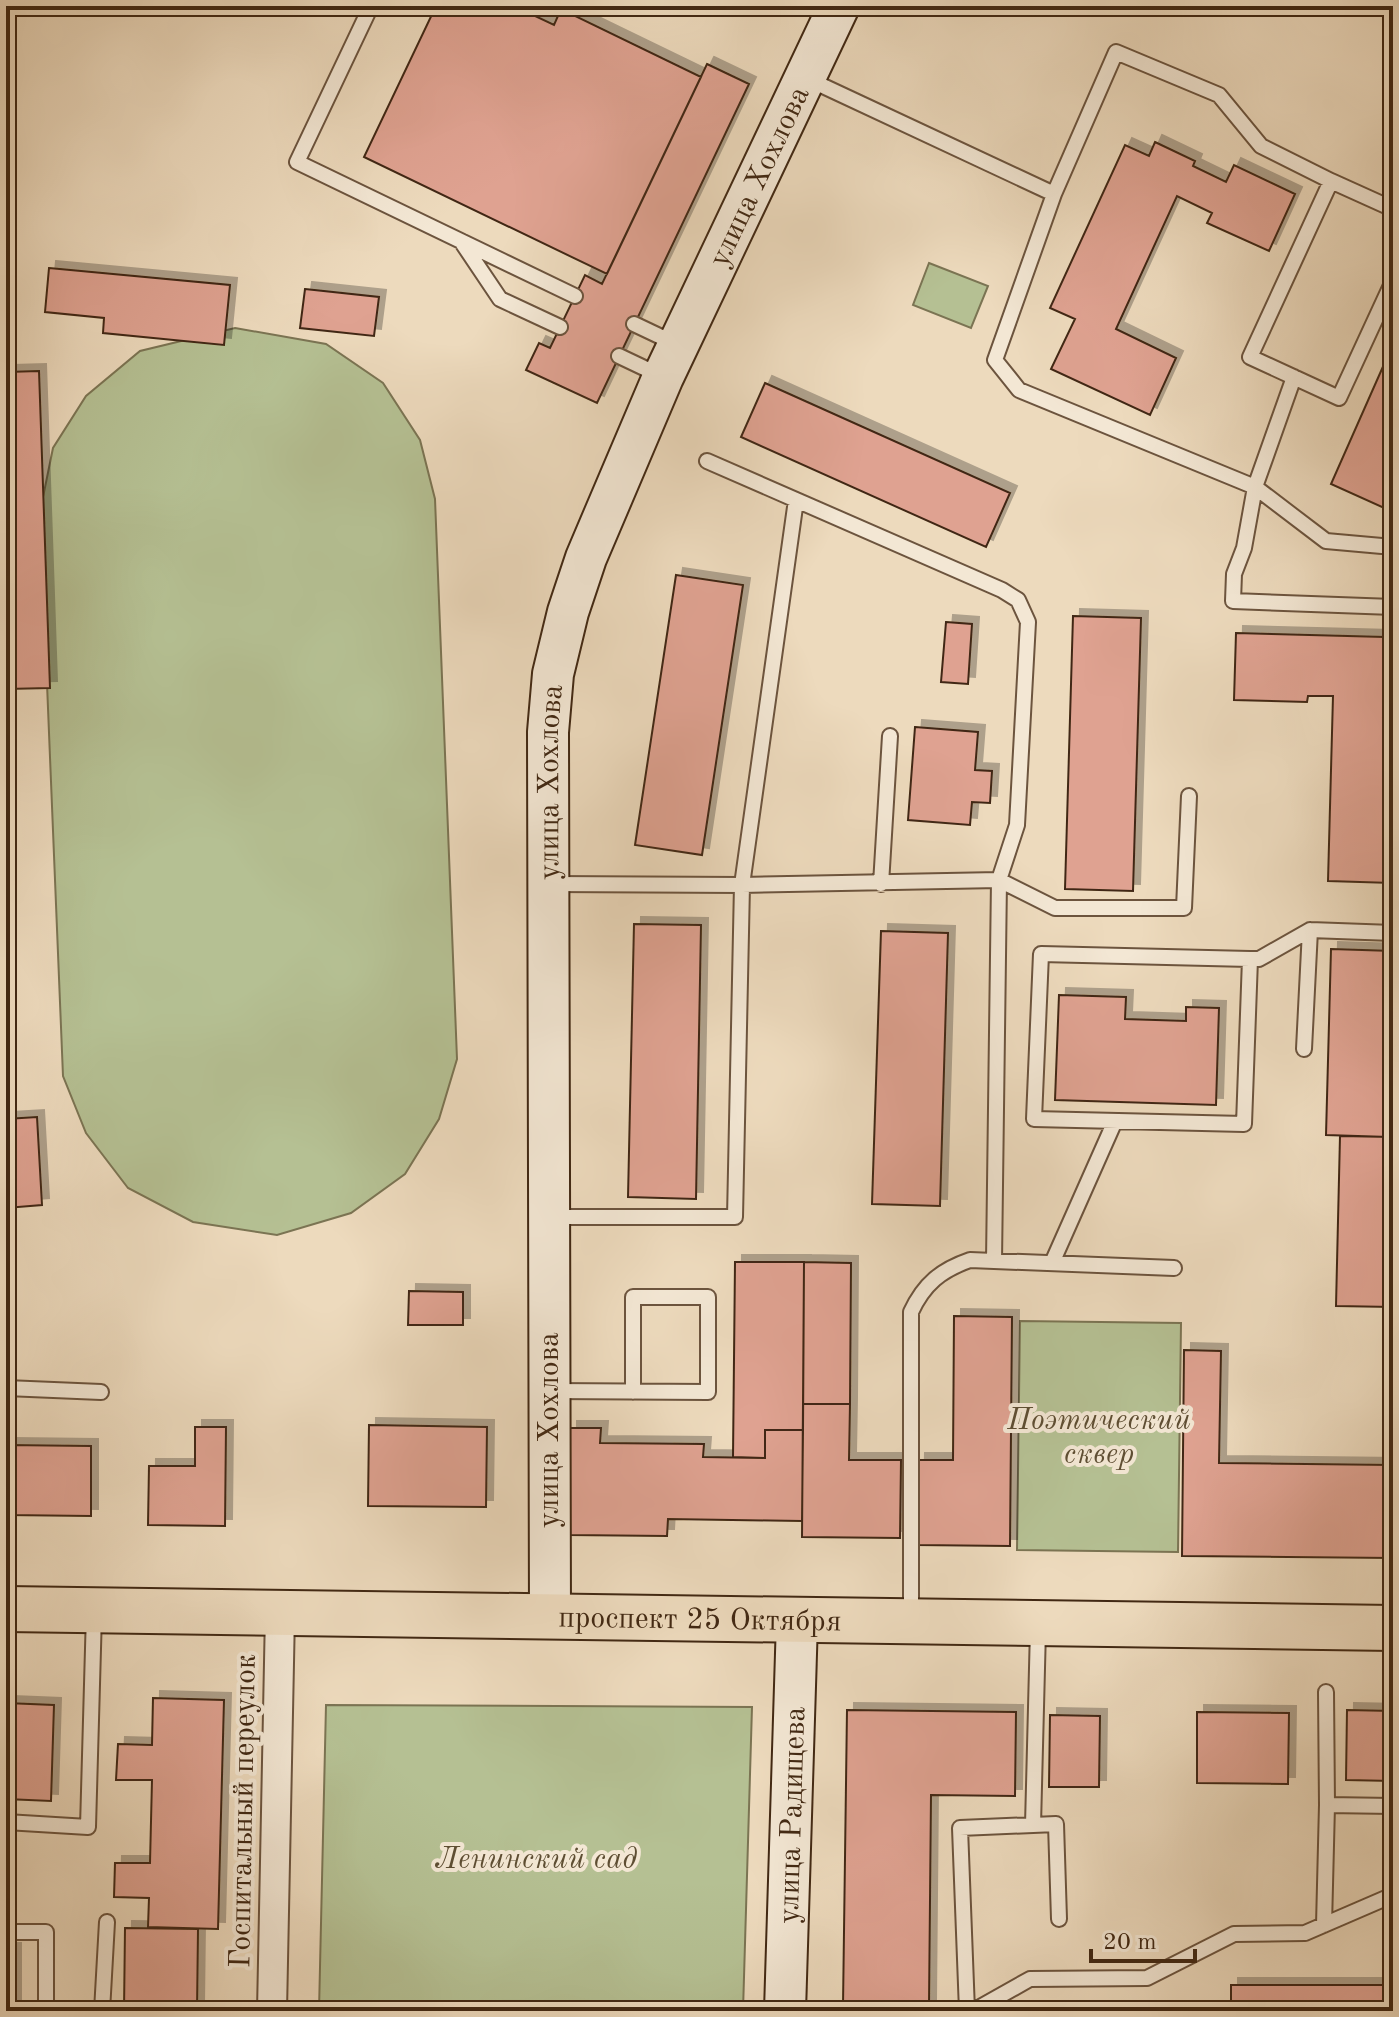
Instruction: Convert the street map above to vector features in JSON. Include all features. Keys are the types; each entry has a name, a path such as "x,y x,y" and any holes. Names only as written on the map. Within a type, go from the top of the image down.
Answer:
{"main road":[{"name":"проспект 25 Октября","path":"6,1609 1393,1628"}],"street":[{"name":"улица Хохлова","path":"550,1618 548,732 553,674 568,612 586,558 671,361 839,6"},
{"name":"Госпитальный переулок","path":"272,2011 280,1613"},
{"name":"улица Радищева","path":"785,2011 797,1621"}],"lane":[{"path":"371,6 297,162 575,296"},
{"path":"1393,209 1261,146 1219,95 1116,52 1054,194 995,360 1019,390 1255,487 1326,541 1393,547"},
{"path":"807,78 1054,194"},
{"path":"1331,181 1250,357 1339,398 1393,281"},
{"path":"461,241 500,299 560,327"},
{"path":"634,324 671,361"},
{"path":"619,356 671,361"},
{"path":"1294,377 1255,487 1244,548 1234,574 1233,601 1393,607"},
{"path":"707,461 1002,590 1018,600 1028,622 1017,825 999,880 994,1261"},
{"path":"548,1217 735,1217 742,885 796,500"},
{"path":"881,884 890,736"},
{"path":"548,884 881,884 999,880 1055,908 1184,908 1189,796"},
{"path":"1250,959 1244,1124 1034,1119 1041,954 1259,959 1310,930 1393,933"},
{"path":"1304,1049 1310,930"},
{"path":"1052,1263 1115,1121"},
{"path":"911,1623 911,1312 926,1287 951,1267 970,1260 1174,1268"},
{"path":"548,1391 633,1392 708,1392 708,1297 633,1297 633,1392"},
{"path":"6,1388 101,1392"},
{"path":"6,1822 88,1827 94,1611"},
{"path":"1033,1825 1038,1624"},
{"path":"1324,1925 1326,1692"},
{"path":"1327,1805 1393,1806"},
{"path":"967,2011 960,1828 1056,1824 1059,1919"},
{"path":"973,2011 1030,1979 1147,1978 1234,1934 1305,1933 1393,1895"},
{"path":"102,2011 107,1922"},
{"path":"6,1932 46,1932 46,2011"}],"green space":[{"path":"929,263 988,286 971,328 913,305"},
{"path":"235,328 326,344 383,383 420,440 435,499 457,1059 439,1119 405,1174 351,1213 277,1235 193,1222 128,1188 86,1133 63,1076 40,512 53,448 86,396 140,351"},
{"name":"Поэтический сквер","path":"1020,1321 1181,1323 1178,1552 1017,1550"},
{"name":"Ленинский сад","path":"326,1705 752,1707 743,2011 319,2011"}],"building":[{"path":"436,6 514,6 554,25 561,9 701,77 607,274 364,157"},
{"path":"707,64 749,84 597,403 526,370 539,343 550,348 585,275 602,284"},
{"path":"1155,142 1195,161 1193,166 1226,182 1234,165 1295,194 1269,251 1207,223 1212,213 1177,196 1116,329 1176,358 1150,415 1051,369 1075,319 1050,308 1125,145 1149,156"},
{"path":"49,268 230,285 224,345 103,333 104,318 45,312"},
{"path":"305,289 379,297 374,336 300,328"},
{"path":"1393,344 1393,512 1331,484"},
{"path":"39,371 50,688 6,689 6,372"},
{"path":"765,383 1010,493 986,547 741,437"},
{"path":"676,575 743,585 702,855 635,845"},
{"path":"1073,616 1141,618 1133,891 1065,889"},
{"path":"946,622 972,624 968,684 941,682"},
{"path":"1236,633 1385,637 1383,717 1393,718 1392,883 1328,881 1333,696 1308,696 1307,702 1234,700"},
{"path":"915,727 978,732 975,770 992,771 990,803 972,802 970,825 908,820"},
{"path":"634,924 701,925 696,1199 628,1197"},
{"path":"881,931 948,933 940,1206 872,1204"},
{"path":"1331,949 1393,951 1389,1137 1326,1135"},
{"path":"1059,995 1126,997 1125,1019 1186,1021 1186,1007 1219,1008 1216,1105 1055,1100"},
{"path":"37,1117 42,1205 6,1208 6,1119"},
{"path":"1340,1136 1393,1137 1393,1307 1336,1306"},
{"path":"735,1262 804,1262 803,1430 765,1430 765,1458 733,1457"},
{"path":"804,1262 851,1263 850,1404 803,1404"},
{"path":"409,1291 463,1292 463,1325 408,1325"},
{"path":"954,1316 1012,1317 1010,1546 916,1545 918,1460 953,1460"},
{"path":"1184,1350 1221,1351 1219,1463 1393,1465 1393,1558 1182,1556"},
{"path":"803,1404 850,1404 849,1460 901,1460 900,1538 802,1537"},
{"path":"369,1425 487,1427 486,1507 368,1506"},
{"path":"195,1427 226,1427 225,1526 148,1525 149,1466 195,1466"},
{"path":"570,1428 601,1428 600,1443 704,1444 703,1457 765,1458 765,1430 803,1430 802,1521 668,1519 667,1536 569,1535"},
{"path":"6,1445 91,1446 91,1516 6,1515"},
{"path":"153,1698 224,1700 218,1929 148,1927 149,1898 114,1897 115,1863 150,1863 152,1780 116,1780 118,1744 152,1745"},
{"path":"6,1703 54,1705 51,1801 6,1799"},
{"path":"847,1710 1016,1712 1015,1796 931,1795 929,2007 843,2006"},
{"path":"1347,1710 1393,1711 1393,1781 1346,1780"},
{"path":"1197,1712 1289,1713 1288,1784 1197,1783"},
{"path":"1050,1715 1100,1716 1099,1787 1049,1787"},
{"path":"125,1928 198,1929 197,2011 124,2011"},
{"path":"6,1950 14,1950 14,2011 6,2011"},
{"path":"1231,1985 1393,1985 1393,2011 1231,2011"}]}
